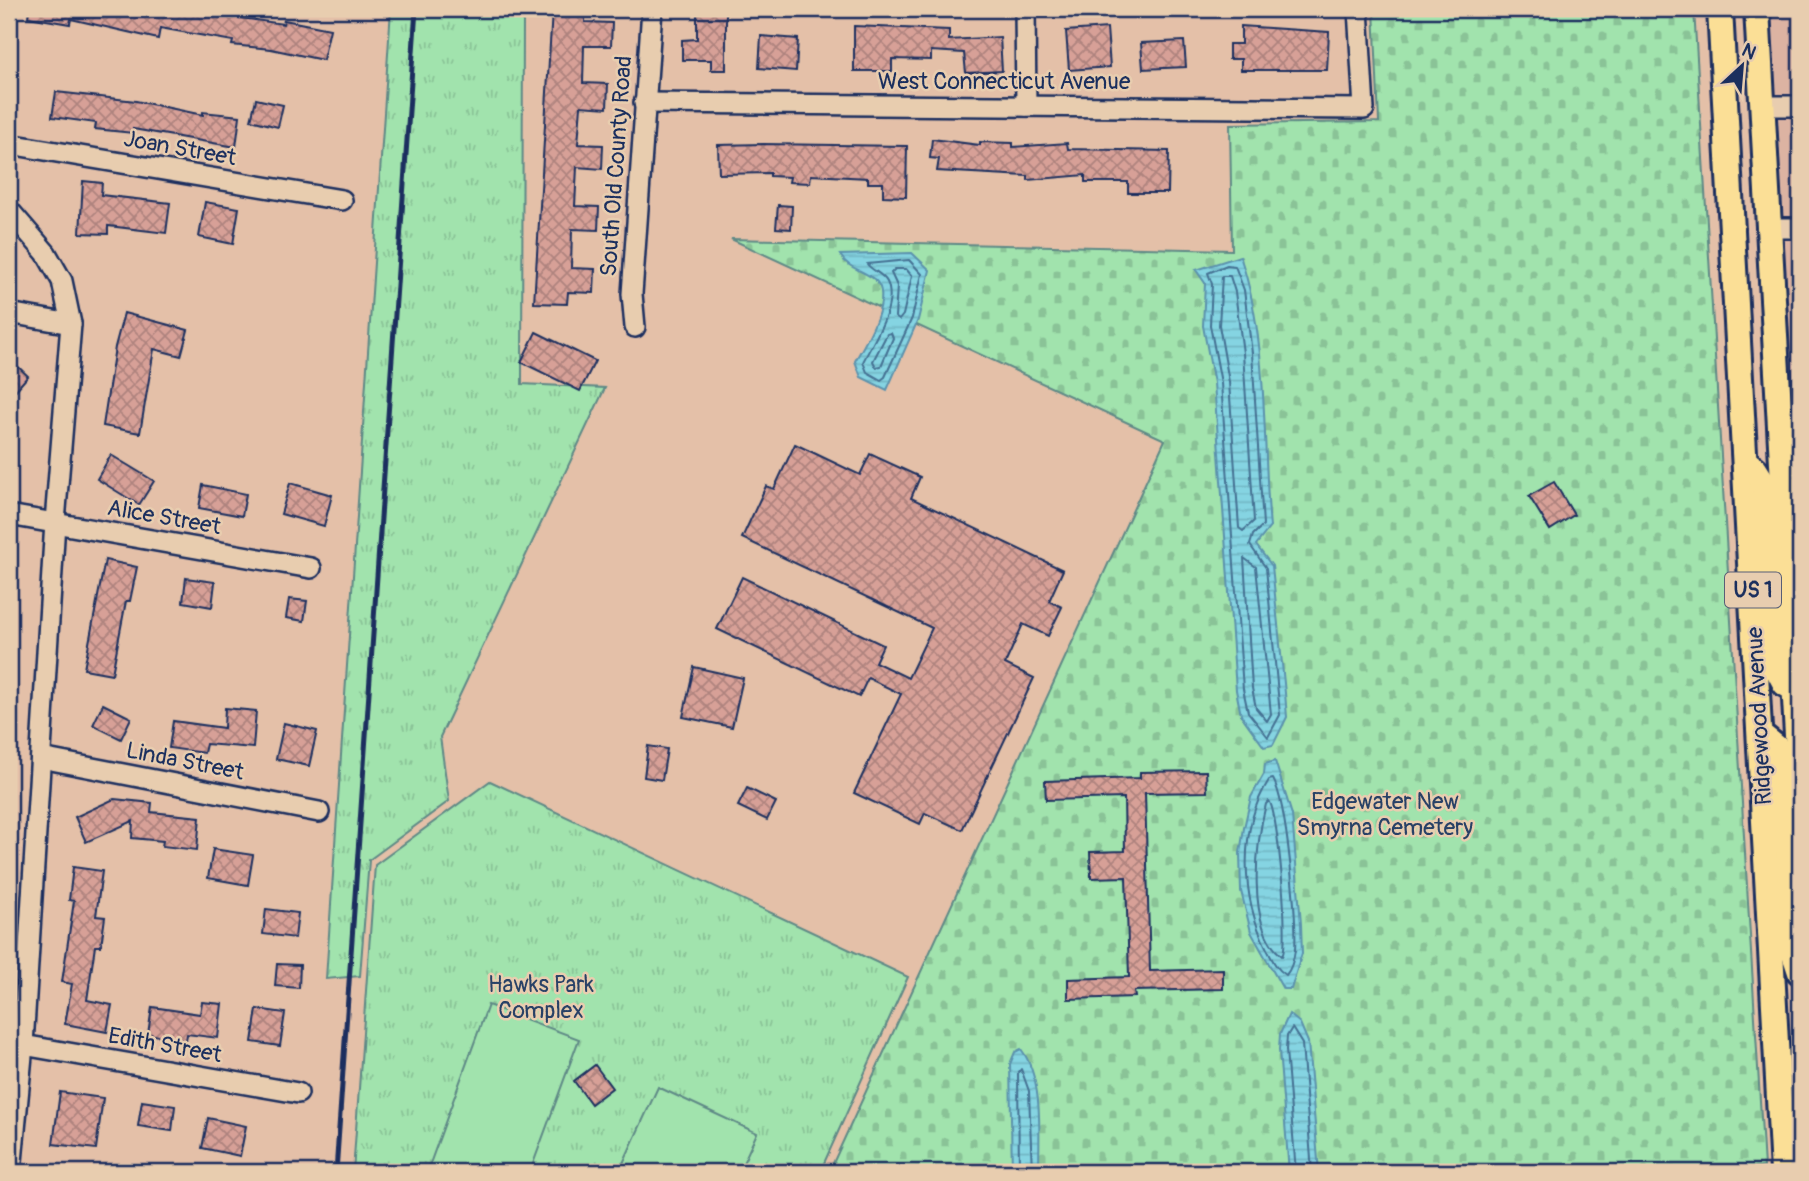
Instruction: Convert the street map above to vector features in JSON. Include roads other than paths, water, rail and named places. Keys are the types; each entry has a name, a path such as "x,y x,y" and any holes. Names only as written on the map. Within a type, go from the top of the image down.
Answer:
{"main road":[{"name":"Ridgewood Avenue","path":"1720,9 1783,1172"},
{"name":"Ridgewood Avenue","path":"1757,9 1771,228 1791,418 1800,790"},
{"path":"1746,462 1765,485 1776,667 1797,698"},
{"path":"1760,734 1776,747 1783,761 1794,954 1800,972"}],"street":[{"name":"South Old County Road","path":"635,327 632,294 652,9"},
{"path":"1025,9 1026,106"},
{"name":"West Connecticut Avenue","path":"644,103 1364,109 1358,9"},
{"path":"1765,106 1800,106"},
{"name":"Joan Street","path":"9,144 342,200"},
{"path":"9,210 46,253 62,281 71,324 55,522 23,1045 11,1172"},
{"path":"1771,228 1800,228"},
{"path":"9,313 71,324"},
{"name":"Alice Street","path":"9,515 312,568"},
{"name":"Linda Street","path":"41,758 319,812"},
{"name":"Edith Street","path":"23,1045 298,1093"}],"water":[{"path":"912,253 930,270 918,320 887,390 861,377 855,361 877,318 881,294 878,284 871,277 850,266 840,255"},
{"path":"1240,256 1256,322 1263,390 1270,527 1256,545 1272,566 1287,717 1273,745 1264,747 1241,715 1236,690 1214,383 1203,326 1205,283 1196,270"},
{"path":"1275,761 1292,815 1301,924 1302,953 1291,989 1283,989 1251,932 1241,891 1240,853 1251,797 1264,774 1265,764"},
{"path":"1289,1014 1300,1023 1308,1042 1319,1172 1289,1172 1279,1050 1280,1034"},
{"path":"1021,1049 1034,1076 1037,1091 1039,1172 1012,1172 1010,1064 1015,1052"}],"railway":[{"path":"336,1172 416,9"}],"park label":[{"name":"Edgewater New Smyrna Cemetery","path":"1385,814"},
{"name":"Hawks Park Complex","path":"541,997"}]}
